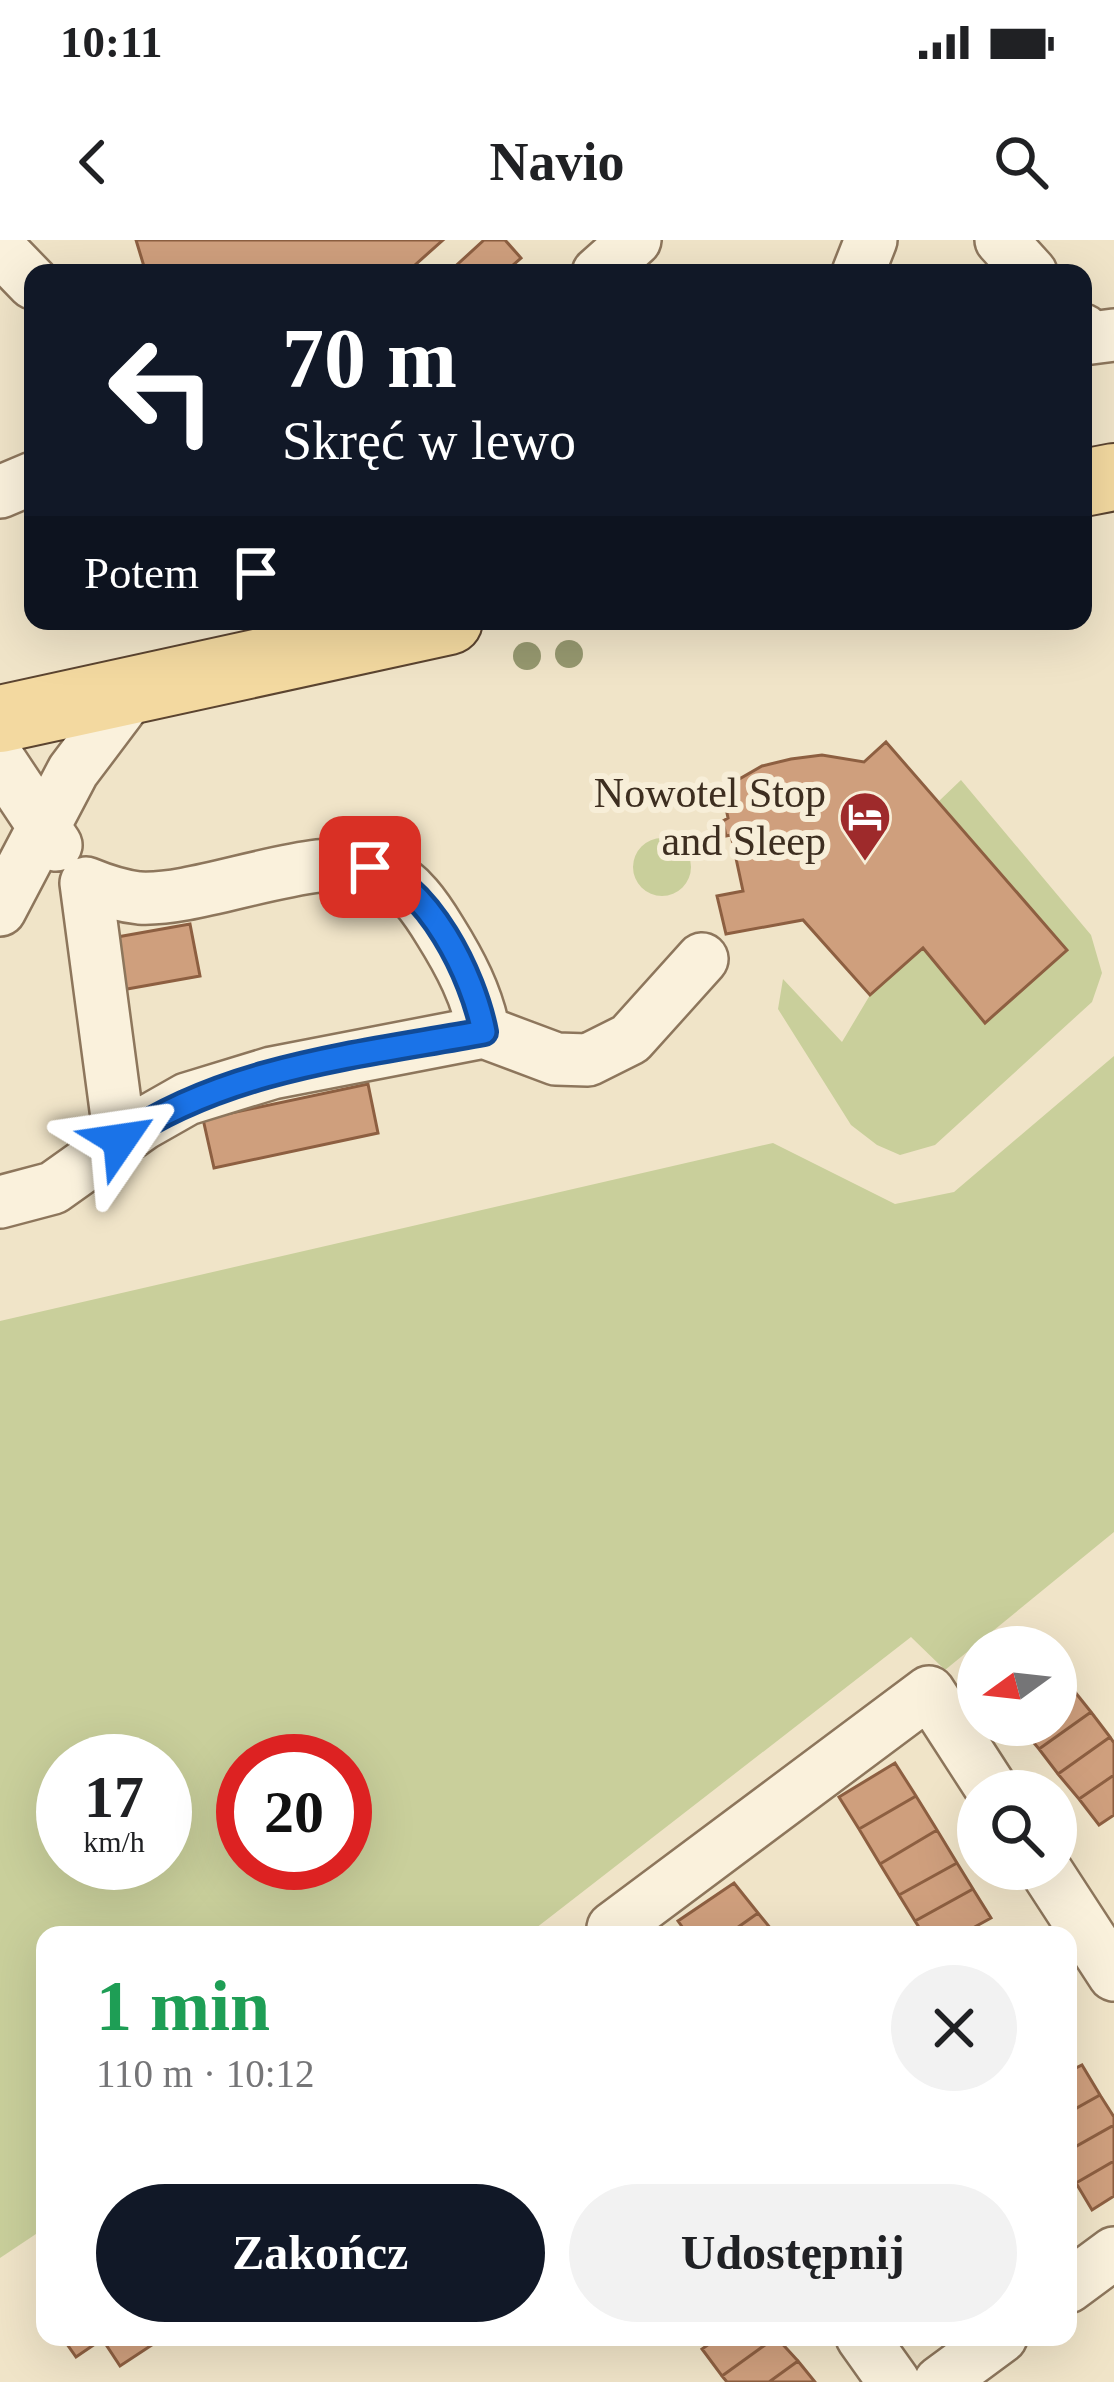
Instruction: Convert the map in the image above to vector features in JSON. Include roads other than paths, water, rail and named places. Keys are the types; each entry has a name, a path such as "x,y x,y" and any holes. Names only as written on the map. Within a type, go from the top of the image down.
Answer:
{"main road":[{"path":"0,719 408,630"}],"street":[{"path":"608,264 634,240"},
{"path":"1001,240 1023,264"},
{"path":"0,249 24,274"},
{"path":"0,910 73,771 134,690"},
{"path":"0,761 41,826 86,883 120,1140"},
{"path":"86,883 121,895 158,897 326,866 382,871 401,882 429,913 460,963 484,1032"},
{"path":"0,1202 53,1188 187,1100 272,1073 484,1032 556,1059 588,1060 630,1039 702,959"},
{"path":"616,1926 929,1692 980,1770"},
{"path":"1059,1890 1114,1975"},
{"path":"1077,2280 1114,2253"},
{"path":"868,2346 894,2382"},
{"path":"940,2382 988,2346"}],"place":[{"name":"Nowotel Stop and Sleep","path":"865,863"}]}
